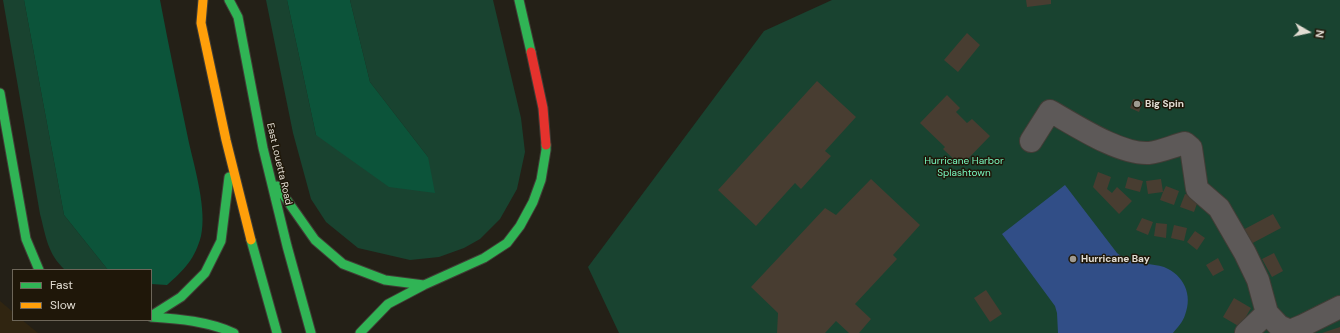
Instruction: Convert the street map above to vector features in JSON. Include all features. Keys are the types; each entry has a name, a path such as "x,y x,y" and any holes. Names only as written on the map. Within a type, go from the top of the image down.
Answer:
{"main road":[{"path":"203,0 201,23 231,164 266,301 277,333"},
{"name":"East Louetta Road","path":"229,0 238,17 263,148 287,246 311,333"},
{"path":"360,333 388,304 424,285 484,258 507,243 520,226 533,202 541,180 546,150 543,108 519,0"},
{"path":"0,93 26,239 39,269"},
{"path":"152,315 181,297 205,273 221,241 231,164"},
{"path":"270,176 315,240 343,264 385,280 424,285"},
{"path":"152,316 194,320 225,328 234,333"}],"street":[{"path":"1031,141 1050,111 1102,140 1126,150 1148,153 1185,144 1190,148 1197,189 1219,208 1245,253 1258,280 1267,313 1279,326 1290,332 1340,307"},
{"path":"1246,333 1267,313"}],"shaded area":[{"path":"0,301 12,311 12,321 23,321 38,333 0,333"}],"green space":[{"path":"3,0 24,0 64,215 107,269 64,269 51,251 40,214"},
{"path":"24,0 160,0 200,190 202,226 201,236 196,251 184,269 167,285 152,284 152,269 107,269 64,215"},
{"path":"266,0 287,0 316,135 428,157 370,82 350,0 493,0 521,118 525,152 517,189 500,219 480,239 464,248 439,257 410,260 358,248 326,222 311,199 293,133"},
{"path":"287,0 350,0 370,82 428,157 435,193 389,187 316,135"},
{"name":"Hurricane Harbor Splashtown","path":"832,0 1340,0 1340,333 619,333 588,267 764,31"}],"water":[{"name":"Hurricane Bay","path":"1065,185 1117,253 1131,262 1164,267 1182,280 1187,293 1187,308 1183,320 1173,333 1058,333 1057,313 1055,306 1002,234"}],"building":[{"path":"1026,0 1051,0 1051,4 1027,7"},
{"path":"967,33 980,45 958,72 944,60"},
{"path":"817,81 856,117 825,151 831,156 801,189 795,183 756,226 718,190"},
{"path":"947,95 960,108 956,112 967,123 972,119 990,136 961,166 943,149 945,147 920,123"},
{"name":"Big Spin","path":"1133,99 1143,102 1139,112 1130,108"},
{"path":"1098,172 1111,177 1107,189 1112,193 1117,187 1132,201 1119,214 1093,187"},
{"path":"1128,177 1143,181 1140,192 1125,188"},
{"path":"871,179 920,225 893,255 897,259 855,304 871,319 859,333 849,333 836,321 825,333 777,333 778,313 751,287 825,208 836,215"},
{"path":"1161,179 1163,192 1148,194 1146,181"},
{"path":"1166,186 1179,191 1174,205 1160,200"},
{"path":"1185,194 1199,198 1194,212 1180,207"},
{"path":"1273,214 1281,228 1247,246 1239,232"},
{"path":"1142,218 1153,222 1148,235 1136,230"},
{"path":"1156,223 1167,224 1166,238 1154,236"},
{"path":"1174,225 1187,228 1184,241 1171,238"},
{"path":"1195,231 1205,238 1197,250 1187,242"},
{"path":"1274,253 1283,271 1272,277 1262,259"},
{"path":"1218,258 1224,270 1213,276 1206,265"},
{"path":"986,290 1002,314 990,322 974,298"},
{"path":"1234,298 1251,308 1240,327 1223,317"},
{"path":"1340,327 1340,333 1322,333"}],"traffic: fast":[{"path":"229,0 238,17 263,148 287,246 311,333"},
{"path":"519,0 531,52"},
{"path":"0,93 26,239 39,269"},
{"path":"360,333 388,304 424,285 484,258 507,243 520,226 533,202 541,180 546,145"},
{"path":"152,315 181,297 205,273 221,241 229,177"},
{"path":"277,186 315,240 343,264 385,280 424,285"},
{"path":"251,240 277,333"},
{"path":"152,317 204,323 234,333"}],"traffic: slow":[{"path":"203,0 201,23 226,140 251,240"}],"traffic: jam":[{"path":"531,52 543,108 546,145"}],"place":[{"name":"Big Spin","path":"1137,104"},
{"name":"Hurricane Bay","path":"1073,259"}]}
